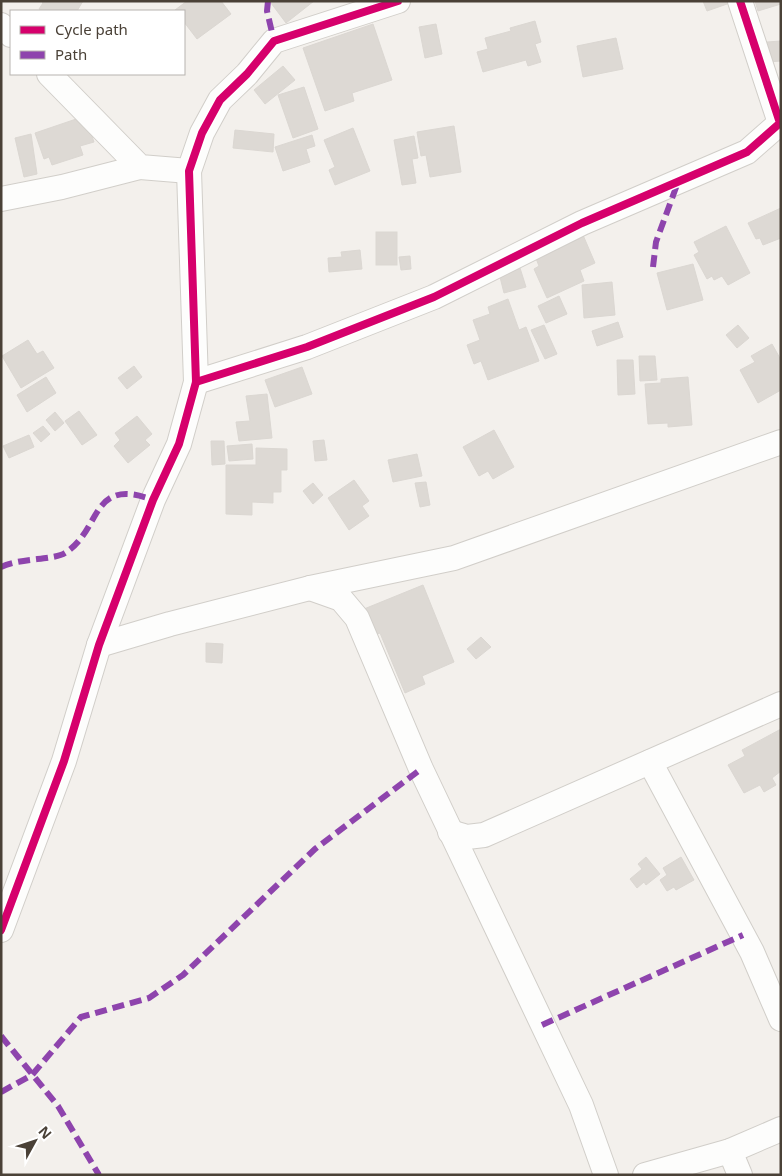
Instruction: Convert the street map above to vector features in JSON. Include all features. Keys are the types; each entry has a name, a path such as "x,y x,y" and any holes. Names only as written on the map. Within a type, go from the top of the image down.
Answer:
{"street":[{"path":"1,930 58,780 99,645 153,500 179,444 196,382 189,171 202,133 220,100 247,74 274,41 398,1"},
{"path":"196,382 307,347 434,297 582,223 747,152 780,124 740,1"},
{"path":"1,25 10,34"},
{"path":"50,75 140,167"},
{"path":"1,199 62,187 140,167 189,171"},
{"path":"99,645 170,624 310,588 454,558 781,442"},
{"path":"310,588 341,599 358,618 421,769 464,863 581,1105 606,1175"},
{"path":"450,832 467,837 484,835 781,704"},
{"path":"650,762 752,952 781,1019"},
{"path":"464,863 484,835"},
{"path":"645,1175 730,1151 781,1129"},
{"path":"730,1151 740,1175"}],"building":[{"path":"41,1 83,1 78,10 39,9 43,3"},
{"path":"187,1 221,1 231,14 197,39 185,23 185,10 175,10"},
{"path":"273,1 314,1 286,23 271,3"},
{"path":"703,1 729,1 730,3 707,11"},
{"path":"755,1 781,1 781,4 758,11"},
{"path":"535,21 541,42 535,44 541,62 528,66 526,60 483,72 477,52 488,49 485,38 511,31 510,28"},
{"path":"373,24 392,80 352,93 354,101 325,111 303,48"},
{"path":"436,24 442,54 425,58 419,27"},
{"path":"616,38 623,69 583,77 577,46"},
{"path":"781,41 781,61 768,62 767,42"},
{"path":"283,66 295,80 265,104 254,90"},
{"path":"304,87 318,129 293,138 278,95"},
{"path":"85,116 94,142 80,146 83,155 52,165 49,157 44,159 35,133"},
{"path":"454,126 461,172 430,177 426,155 421,156 417,132"},
{"path":"353,128 370,171 335,185 329,170 335,167 324,140"},
{"path":"235,130 274,134 273,152 233,148"},
{"path":"31,134 37,174 24,177 15,138"},
{"path":"312,135 315,146 306,149 310,162 283,171 275,147"},
{"path":"414,136 418,158 412,159 416,183 402,185 394,140"},
{"path":"781,208 781,238 763,245 760,238 756,239 748,223"},
{"path":"726,226 750,273 728,285 722,276 714,280 712,276 707,279 694,255 699,252 694,242"},
{"path":"376,232 397,232 397,265 376,265"},
{"path":"583,235 595,263 580,270 584,281 547,298 534,269 539,266 535,256"},
{"path":"360,250 362,269 329,272 328,258 342,257 341,252"},
{"path":"410,256 411,269 401,270 399,257"},
{"path":"693,264 703,300 667,310 657,273"},
{"path":"520,268 526,287 504,293 499,273"},
{"path":"612,282 615,315 584,318 582,285"},
{"path":"559,296 567,314 546,323 538,306"},
{"path":"508,299 519,330 526,327 539,361 488,380 481,361 474,364 467,345 480,340 473,320 490,314 488,307"},
{"path":"618,322 623,337 597,346 592,331"},
{"path":"544,325 557,354 545,359 531,330"},
{"path":"738,325 749,338 737,348 726,335"},
{"path":"28,340 37,354 43,351 54,368 21,388 2,356"},
{"path":"772,344 781,360 781,390 758,403 740,370 755,362 751,356"},
{"path":"639,356 655,356 657,380 640,381"},
{"path":"617,360 633,360 635,394 618,395"},
{"path":"134,366 142,377 127,389 118,378"},
{"path":"302,367 312,394 275,407 265,380"},
{"path":"46,377 56,393 27,412 17,395"},
{"path":"688,377 692,425 668,427 668,423 648,424 645,384 661,383 661,379"},
{"path":"267,394 272,438 239,441 236,422 250,421 246,396"},
{"path":"79,411 97,435 82,445 65,421"},
{"path":"55,412 64,423 55,431 46,420"},
{"path":"137,416 152,434 145,440 150,445 128,463 114,446 120,440 115,433"},
{"path":"43,426 50,434 41,442 33,433"},
{"path":"494,430 514,467 493,479 488,471 479,476 463,447"},
{"path":"29,435 34,447 9,458 3,446"},
{"path":"324,440 327,460 315,461 313,441"},
{"path":"211,441 224,441 225,464 212,465"},
{"path":"252,444 253,459 229,461 227,446"},
{"path":"256,448 287,449 287,470 281,470 281,492 273,492 273,503 252,502 252,515 226,514 226,465 256,465"},
{"path":"417,454 422,476 393,482 388,460"},
{"path":"354,480 369,501 362,506 369,516 349,530 328,498"},
{"path":"426,482 430,505 420,507 415,483"},
{"path":"313,483 323,495 313,504 303,491"},
{"path":"423,585 454,662 422,676 425,684 405,693 380,633 375,635 364,609"},
{"path":"481,637 491,647 476,659 467,649"},
{"path":"206,643 223,644 222,663 206,662"},
{"path":"781,729 781,771 772,778 776,785 764,792 760,785 744,793 728,765 745,756 742,750"},
{"path":"646,857 660,874 646,885 644,882 637,888 630,879 642,869 638,864"},
{"path":"681,857 694,880 676,890 674,887 667,891 660,880 667,875 663,868"}],"marked path":[{"path":"268,1 267,11 274,41"},
{"path":"653,267 656,242 678,182"},
{"path":"1,567 65,553 77,543 107,500 118,495 133,494 153,500"},
{"path":"1,1092 32,1075 81,1017 149,998 183,975 315,849 421,769"},
{"path":"542,1025 743,935"},
{"path":"1,1036 58,1106 99,1175"}],"cycle path":[{"path":"1,930 64,761 99,645 153,500 179,444 196,382 189,171 202,133 220,100 247,74 274,41 398,1"},
{"path":"196,382 307,347 434,297 582,223 747,152 780,123 740,1"}]}
